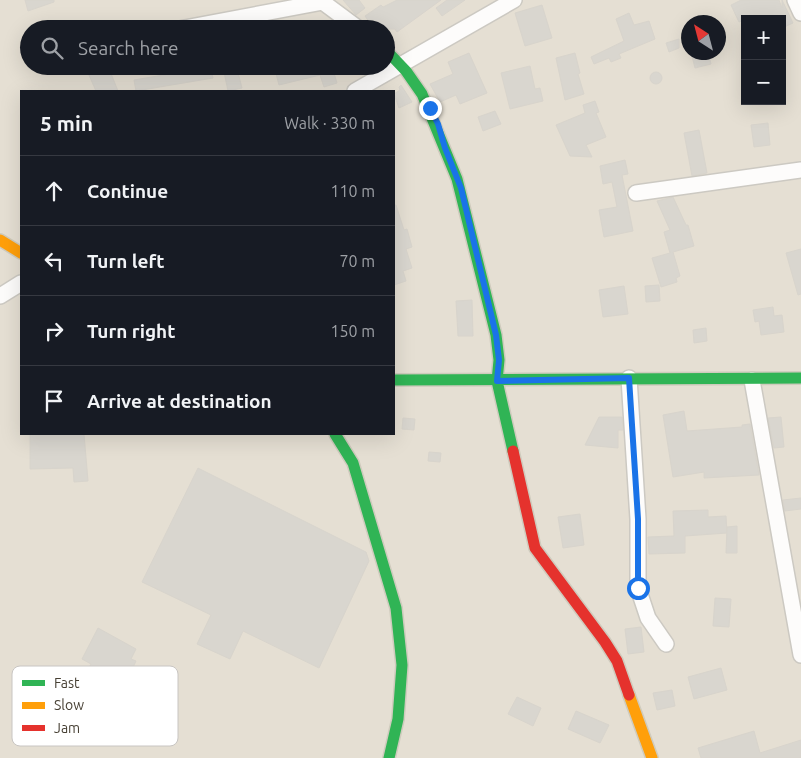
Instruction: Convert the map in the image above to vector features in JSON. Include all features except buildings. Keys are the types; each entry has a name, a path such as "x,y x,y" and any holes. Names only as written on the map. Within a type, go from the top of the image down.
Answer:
{"street":[{"path":"395,68 514,0"},
{"path":"795,0 801,13"},
{"path":"225,20 322,1 347,20"},
{"path":"395,57 403,64 438,124 445,148 461,188 496,335 499,360 497,381 535,548 617,661 652,758"},
{"path":"357,90 383,75"},
{"path":"636,193 801,170"},
{"path":"0,240 20,252"},
{"path":"0,296 20,284"},
{"path":"629,378 638,519 638,588 648,618 666,644"},
{"path":"395,380 497,381 629,378 752,380 801,378"},
{"path":"752,380 801,655"},
{"path":"336,435 354,463 396,608 402,665 398,719 389,758"}],"shaded area":[{"path":"0,0 801,0 801,758 0,758"}],"traffic: fast":[{"path":"395,59 406,71 422,94 457,179 496,335 499,360 497,381 513,451"},
{"path":"395,380 801,378"},
{"path":"336,435 353,463 396,608 402,665 398,719 389,758"}],"traffic: slow":[{"path":"0,240 20,252"},
{"path":"629,695 652,758"}],"traffic: jam":[{"path":"513,451 535,548 605,642 617,661 629,695"}],"route":[{"path":"430,108 438,124 445,148 461,188 496,335 499,360 497,381 629,378 638,519 638,588"}]}
